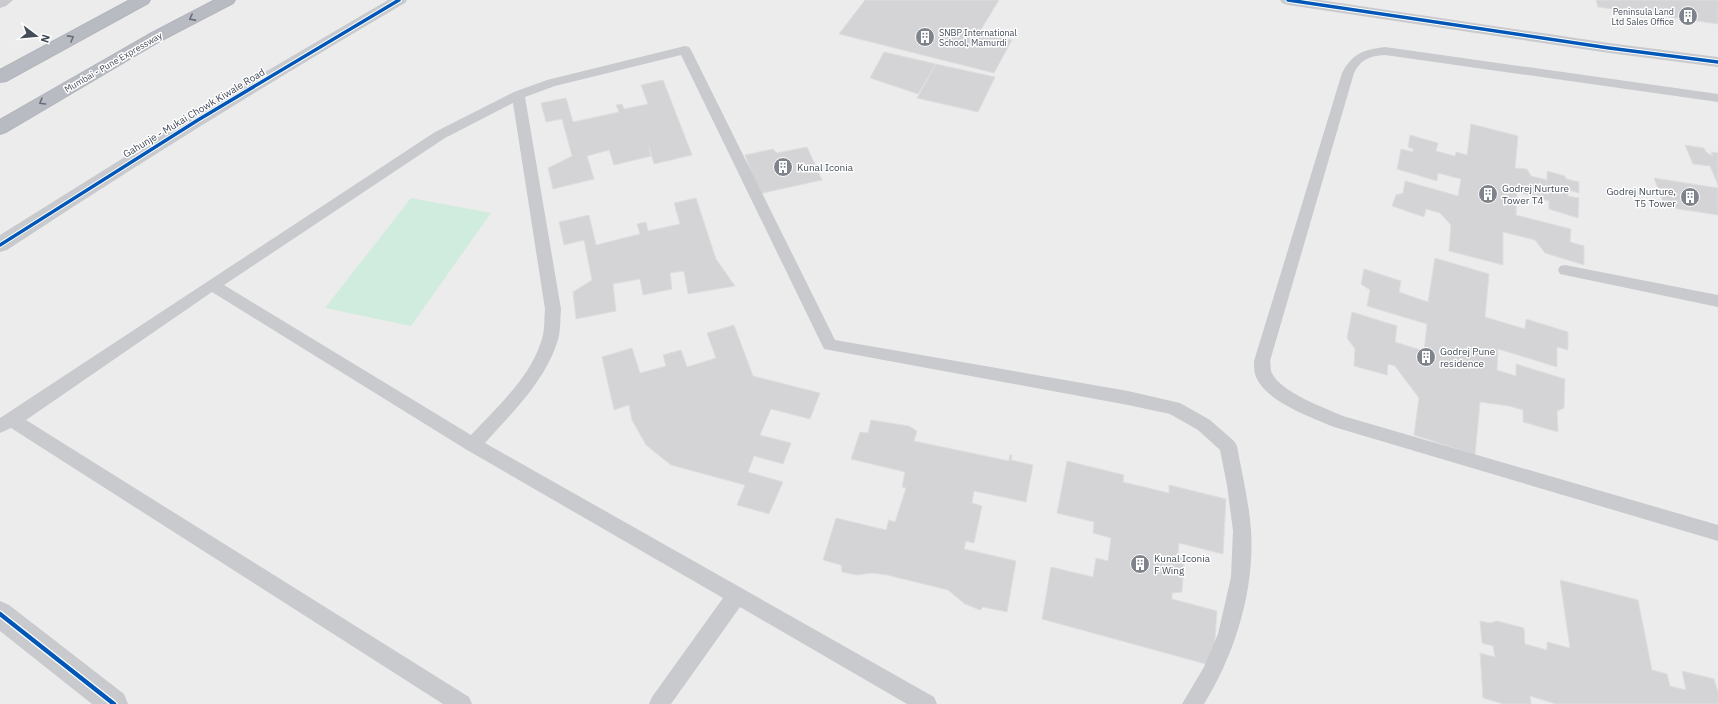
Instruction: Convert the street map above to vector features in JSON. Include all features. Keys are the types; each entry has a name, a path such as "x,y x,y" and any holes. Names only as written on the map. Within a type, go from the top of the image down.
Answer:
{"highway":[{"path":"0,76 142,0"},
{"name":"Mumbai - Pune Expressway","path":"0,128 154,38 227,0"}],"street":[{"path":"0,3 5,0"},
{"name":"Gahunje - Mukai Chowk Kiwale Road","path":"0,245 103,178 306,54 399,0"},
{"path":"1288,0 1609,48 1718,62"},
{"path":"0,614 114,704"}],"lane":[{"path":"462,704 6,423 440,135 518,95 551,84 685,50 830,345 1128,398 1174,408 1204,426 1228,446 1236,485 1242,531 1240,577 1228,634 1211,674 1192,704"},
{"path":"1718,98 1385,51 1364,54 1352,64 1348,73 1262,362 1264,376 1276,388 1298,404 1340,422 1718,533"},
{"path":"473,445 506,408 534,372 549,342 553,309 518,95"},
{"path":"1565,270 1718,301"},
{"path":"212,285 473,445 927,704"},
{"path":"659,704 737,595"}],"green space":[{"path":"411,198 491,213 411,326 325,308"}],"building":[{"name":"SNBP International School, Mamurdi","path":"865,0 999,0 979,33 1012,40 994,73 839,34"},
{"name":"Peninsula Land Ltd Sales Office","path":"1596,0 1718,0 1718,24 1598,7"},
{"path":"884,52 936,64 918,94 870,78"},
{"path":"936,64 995,77 978,112 917,98"},
{"path":"663,80 692,155 654,164 649,147 651,156 614,165 609,150 587,156 594,179 553,189 548,168 572,156 562,119 546,122 541,103 566,98 573,122 619,112 616,105 622,104 624,109 648,104 641,85"},
{"name":"Godrej Nurture Tower T4","path":"1471,124 1518,136 1515,168 1527,169 1531,176 1547,180 1547,171 1565,176 1566,179 1579,182 1579,193 1568,190 1568,196 1579,198 1578,218 1549,209 1549,201 1517,192 1516,215 1571,229 1570,242 1584,246 1584,265 1545,253 1535,240 1503,232 1503,265 1449,251 1451,225 1440,213 1426,209 1424,217 1392,206 1396,195 1403,193 1405,181 1458,196 1461,179 1438,173 1437,181 1397,169 1401,149 1413,152 1413,149 1408,147 1410,135 1438,143 1436,151 1455,156 1456,152 1467,155"},
{"name":"Godrej Nurture, T5 Tower","path":"1685,145 1704,148 1706,152 1713,156 1711,152 1718,153 1718,185 1710,166 1693,164"},
{"name":"Kunal Iconia","path":"807,147 822,180 759,194 745,155 773,149 777,153"},
{"name":"Godrej Nurture, T5 Tower","path":"1654,178 1718,188 1718,215 1665,207"},
{"path":"696,198 716,259 735,286 688,294 684,271 670,273 672,289 643,295 640,279 613,284 616,311 576,319 573,292 592,280 584,240 564,245 559,222 589,215 596,245 640,234 637,224 646,222 648,231 680,224 674,203"},
{"name":"Godrej Pune residence","path":"1435,258 1489,274 1485,317 1525,329 1526,319 1568,332 1568,350 1557,347 1557,367 1498,349 1497,370 1516,376 1516,364 1565,379 1564,408 1557,411 1558,432 1523,422 1523,410 1509,406 1480,402 1475,455 1414,435 1419,398 1395,366 1388,364 1387,375 1354,366 1355,349 1347,338 1352,312 1397,326 1395,342 1424,351 1427,324 1367,306 1370,290 1361,284 1364,269 1401,281 1399,292 1428,302"},
{"path":"734,325 753,376 820,393 810,419 771,409 760,435 791,443 783,464 754,456 748,472 783,482 769,514 737,505 745,485 671,465 646,445 632,420 629,405 614,410 602,357 632,348 640,373 666,366 663,355 681,350 687,367 716,358 707,333"},
{"path":"871,420 909,426 917,431 914,441 1009,461 1010,455 1012,455 1011,460 1033,465 1026,502 974,491 972,503 982,506 974,543 966,541 964,549 1016,561 1007,612 983,607 980,610 965,604 948,590 887,575 872,573 857,575 842,572 841,565 823,560 836,518 886,530 889,520 895,522 906,488 902,487 905,472 851,459 860,432 868,433"},
{"name":"Kunal Iconia F Wing","path":"1067,461 1124,475 1123,482 1169,493 1169,485 1226,499 1223,554 1179,543 1178,556 1184,560 1182,592 1172,593 1172,599 1217,611 1213,666 1042,619 1051,567 1093,577 1096,558 1108,561 1111,538 1093,533 1094,522 1057,513"},
{"path":"1560,580 1638,600 1652,670 1667,674 1670,686 1686,690 1682,671 1714,679 1718,692 1718,704 1556,704 1530,696 1531,704 1503,704 1483,698 1480,653 1495,657 1493,646 1482,643 1480,621 1490,623 1497,621 1524,628 1525,644 1547,650 1547,642 1570,648"}],"cycle path":[{"path":"0,245 99,181 198,120 399,0"},
{"path":"1288,0 1609,48 1718,62"},
{"path":"0,614 114,704"}],"place":[{"name":"Peninsula Land Ltd Sales Office","path":"1688,16"},
{"name":"SNBP International School, Mamurdi","path":"925,37"},
{"name":"Kunal Iconia","path":"783,167"},
{"name":"Godrej Nurture Tower T4","path":"1488,194"},
{"name":"Godrej Nurture, T5 Tower","path":"1690,197"},
{"name":"Godrej Pune residence","path":"1426,357"},
{"name":"Kunal Iconia F Wing","path":"1140,564"}]}
